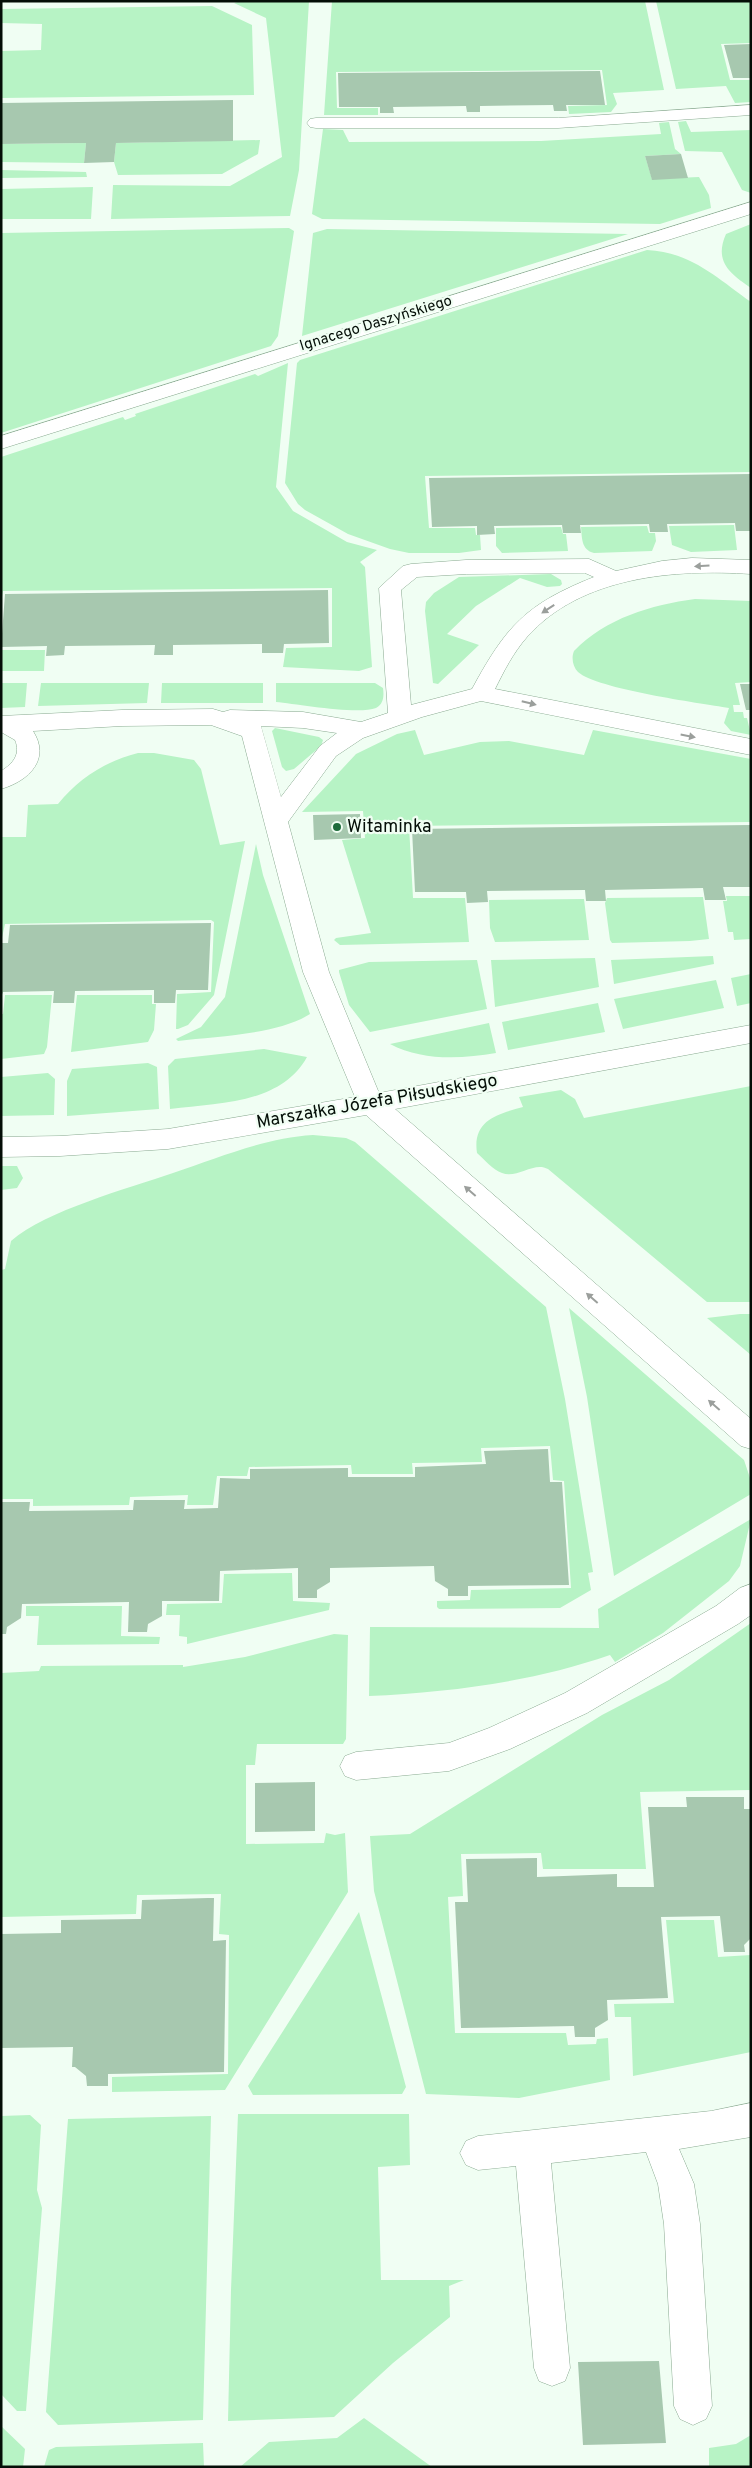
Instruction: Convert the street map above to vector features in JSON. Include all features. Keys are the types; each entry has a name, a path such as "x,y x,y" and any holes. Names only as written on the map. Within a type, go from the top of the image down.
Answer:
{"street":[{"path":"316,123 558,123 751,110"},
{"name":"Ignacego Daszyńskiego","path":"1,443 751,208"},
{"path":"481,694 504,650 526,625 567,597 613,578 671,567 712,565 751,567"},
{"path":"400,717 390,588 411,571 466,567 589,566 613,578"},
{"path":"277,820 328,751 363,730 400,717 481,694 751,747"},
{"path":"5,724 122,718 213,717 302,720 363,730"},
{"path":"213,717 252,731 316,972 371,1104 751,1437"},
{"path":"1,781 22,769 28,760 30,749 27,740 20,731 5,724"},
{"name":"Marszałka Józefa Piłsudskiego","path":"1,1146 60,1146 168,1139 371,1104 751,1034"},
{"path":"356,1766 449,1757 499,1739 576,1703 727,1615 751,1596"},
{"path":"478,2153 711,2128 751,2120"},
{"path":"656,2134 676,2184 682,2224 693,2406"},
{"path":"532,2147 552,2368"}],"green space":[{"path":"241,1 309,1 299,170 290,216 111,219 113,185 230,186 282,157 266,18 234,3"},
{"path":"332,1 645,1 664,90 613,93 617,104 611,112 569,114 568,106 607,105 602,70 336,72 337,108 378,108 378,115 324,115"},
{"path":"656,1 751,1 751,43 721,44 730,80 751,80 751,102 735,103 726,86 676,89"},
{"path":"212,6 252,25 254,95 1,98 1,51 41,50 42,24 1,23 1,9"},
{"path":"686,121 691,132 751,130 751,193 742,190 722,152 685,151 678,122"},
{"path":"669,122 675,149 681,154 645,156 652,179 699,177 709,195 711,208 660,224 322,219 312,214 323,129 343,130 349,142 541,141 661,134 659,123"},
{"path":"260,140 258,154 222,174 118,175 114,162 116,143"},
{"path":"86,143 84,163 1,162 1,144"},
{"path":"1,170 86,172 87,177 1,178"},
{"path":"93,187 91,219 1,219 1,189"},
{"path":"751,224 751,288 730,271 723,259 722,252 726,234"},
{"path":"289,228 294,231 278,336 271,346 1,433 1,233"},
{"path":"327,229 628,234 302,336 313,233"},
{"path":"647,250 663,252 690,261 751,302 751,472 425,476 429,528 475,528 476,535 480,535 481,550 459,553 409,553 390,549 348,534 305,510 298,504 285,483 297,363 300,360"},
{"path":"288,363 276,487 293,511 347,542 377,550 360,562 365,567 372,667 359,671 283,667 286,648 332,647 332,588 3,591 1,603 1,457 123,417 125,420 136,416 135,414 255,374 258,376"},
{"path":"734,525 737,550 691,552 672,545 669,526"},
{"path":"647,526 649,533 655,533 656,541 652,551 594,553 584,546 582,539 581,527"},
{"path":"561,527 563,534 566,534 568,551 502,553 496,546 496,528"},
{"path":"551,574 561,580 562,584 560,586 547,587 520,578 476,606 447,634 479,645 438,684 433,683 425,611 426,602 434,593 459,577"},
{"path":"695,599 751,601 751,682 735,683 740,705 733,705 734,712 743,712 744,718 747,718 751,735 731,731 724,723 729,708 626,690 589,678 576,670 573,659 574,651 600,630 646,609"},
{"path":"1,650 45,650 44,671 1,671"},
{"path":"1,683 27,683 25,707 1,708"},
{"path":"41,683 149,683 147,703 38,706"},
{"path":"162,683 263,683 263,703 161,703"},
{"path":"276,683 375,683 383,688 383,696 379,706 367,710 312,707 276,702"},
{"path":"275,728 319,737 323,740 321,746 294,769 286,771 282,767 272,731"},
{"path":"415,730 424,755 480,742 509,741 584,755 593,730 751,759 751,822 409,826 413,898 465,898 469,942 340,945 334,940 336,938 371,933 342,840 365,838 363,811 302,812 356,754 397,734"},
{"path":"138,753 154,753 194,760 201,769 220,845 245,841 214,995 188,1025 178,1029 176,1029 177,994 211,992 214,922 211,920 5,924 1,942 1,837 26,837 28,805 58,804 75,786 94,772 126,756"},
{"path":"256,844 263,875 310,1014 281,1026 246,1034 178,1041 176,1039 201,1027 225,997"},
{"path":"726,896 751,896 751,939 734,940 733,932 728,932 723,901 727,901"},
{"path":"703,897 709,939 612,943 610,940 605,903 607,898"},
{"path":"584,899 589,940 495,942 490,928 489,900"},
{"path":"713,956 714,964 614,984 611,960"},
{"path":"595,958 599,987 495,1007 491,960"},
{"path":"477,960 487,1009 370,1032 349,1005 339,972 339,970 369,962"},
{"path":"751,974 751,1003 737,1006 731,978"},
{"path":"716,980 724,1008 623,1029 614,999"},
{"path":"5,995 52,995 47,1047 44,1054 1,1059 1,1014 3,1014"},
{"path":"77,995 152,995 152,1004 156,1004 154,1030 148,1042 71,1052"},
{"path":"598,1003 605,1032 508,1050 502,1022"},
{"path":"489,1023 496,1053 469,1057 428,1056 402,1050 390,1044"},
{"path":"264,1049 307,1057 296,1072 282,1084 265,1093 228,1102 170,1109 168,1066 175,1059"},
{"path":"148,1063 157,1067 159,1109 67,1116 67,1081 72,1069"},
{"path":"48,1073 55,1079 54,1115 1,1116 1,1077"},
{"path":"751,1086 751,1302 707,1302 548,1169 537,1167 514,1174 502,1173 492,1167 477,1153 479,1133 483,1126 496,1116 523,1107 519,1097 561,1090 575,1099 584,1118"},
{"path":"313,1135 346,1138 355,1142 546,1307 565,1399 593,1572 588,1573 591,1590 560,1608 439,1609 437,1607 437,1601 470,1600 471,1590 571,1588 564,1481 553,1480 550,1446 481,1448 482,1462 412,1463 413,1474 352,1474 351,1465 249,1467 247,1476 217,1476 213,1505 187,1505 188,1495 130,1497 129,1505 33,1506 33,1499 1,1499 1,1270 5,1269 11,1241 45,1220 88,1201 259,1144"},
{"path":"1,1166 17,1166 23,1178 17,1188 1,1190"},
{"path":"569,1308 744,1460 751,1481 751,1494 614,1576 587,1397"},
{"path":"751,1314 751,1355 707,1318"},
{"path":"751,1519 740,1566 729,1581 663,1633 615,1662 610,1655 521,1679 430,1692 369,1696 370,1627 599,1628 598,1609"},
{"path":"292,1573 293,1601 330,1603 329,1610 187,1644 187,1637 179,1636 180,1615 166,1615 167,1604 222,1603 224,1574"},
{"path":"26,1606 122,1606 121,1636 160,1637 159,1644 37,1645 39,1616 26,1616"},
{"path":"751,1623 751,1790 640,1792 646,1869 543,1869 541,1853 461,1854 463,1896 448,1897 455,2033 566,2033 568,2045 596,2044 597,2039 608,2038 610,2080 519,2098 426,2094 374,1891 370,1836 410,1834 602,1715 669,1680"},
{"path":"334,1634 348,1635 346,1739 343,1744 257,1744 255,1765 246,1765 246,1844 324,1843 326,1833 335,1835 345,1833 348,1892 225,2090 112,2092 112,2077 228,2074 229,1935 219,1934 221,1894 137,1895 136,1914 1,1917 1,1673 39,1671 41,1666 183,1665 183,1667 245,1657"},
{"path":"359,1912 406,2087 402,2094 253,2095 248,2086"},
{"path":"666,1920 714,1920 718,1957 751,1955 751,2052 633,2076 631,2017 615,2017 614,2004 674,2003"},
{"path":"238,2114 409,2114 410,2165 378,2167 381,2280 464,2280 449,2286 450,2317 393,2363 334,2417 228,2421"},
{"path":"30,2115 41,2125 37,2190 42,2208 26,2411 17,2411 1,2394 1,2116"},
{"path":"211,2116 203,2420 58,2425 46,2412 68,2119"},
{"path":"364,2418 432,2467 240,2467 269,2442 337,2438"},
{"path":"1,2426 25,2449 23,2467 1,2467"},
{"path":"751,2435 751,2467 709,2467 709,2448 736,2444"},
{"path":"203,2443 204,2467 44,2467 49,2450 56,2447"}],"building":[{"path":"751,44 751,78 733,78 724,45"},
{"path":"600,71 605,105 566,105 567,111 554,111 553,105 480,106 480,112 467,112 466,106 393,107 394,113 380,113 380,107 339,107 338,73"},
{"path":"233,100 233,141 116,143 114,162 84,163 86,143 1,144 1,103"},
{"path":"681,154 688,178 652,180 645,156"},
{"path":"751,474 751,531 736,531 735,523 667,524 668,532 650,532 649,524 580,525 581,533 563,533 562,525 494,526 495,534 477,535 477,526 432,527 429,478"},
{"path":"328,590 329,643 284,644 283,653 262,653 262,644 173,645 173,655 154,655 155,645 65,646 64,655 46,656 47,646 1,647 5,594"},
{"path":"740,684 751,684 751,710 746,710"},
{"name":"Witaminka","path":"360,814 361,838 314,840 313,815"},
{"path":"751,825 751,887 723,887 726,900 705,900 703,888 605,890 606,901 586,901 585,890 487,891 488,902 467,903 466,892 415,892 412,829"},
{"path":"211,923 208,990 176,990 175,1003 154,1003 154,990 75,991 74,1003 53,1003 54,991 3,992 1,997 1,943 8,943 10,925"},
{"path":"548,1449 550,1482 562,1482 569,1585 468,1586 468,1596 448,1596 448,1589 435,1581 434,1566 330,1568 330,1582 317,1590 317,1598 298,1598 298,1568 220,1571 219,1601 162,1601 162,1616 148,1624 147,1632 128,1632 129,1602 22,1604 21,1618 7,1627 6,1634 1,1634 1,1502 30,1502 29,1511 133,1510 134,1500 185,1500 184,1509 218,1508 220,1478 250,1479 250,1469 348,1468 348,1477 415,1477 415,1467 486,1464 484,1451"},
{"path":"315,1782 315,1831 255,1832 255,1783"},
{"path":"686,1797 744,1797 744,1809 751,1809 751,1938 744,1945 745,1952 724,1952 720,1916 661,1917 668,1998 607,2000 608,2020 595,2028 595,2037 575,2037 574,2026 461,2028 455,1902 468,1902 466,1859 537,1858 537,1877 617,1874 617,1887 654,1887 648,1807 687,1807"},
{"path":"214,1898 213,1941 226,1940 224,2072 108,2074 108,2086 87,2086 86,2076 75,2067 72,2067 73,2047 1,2048 1,1934 61,1933 61,1920 141,1919 142,1900"},
{"path":"659,2361 666,2443 583,2445 578,2362"}],"place":[{"name":"Witaminka","path":"337,827"}]}
